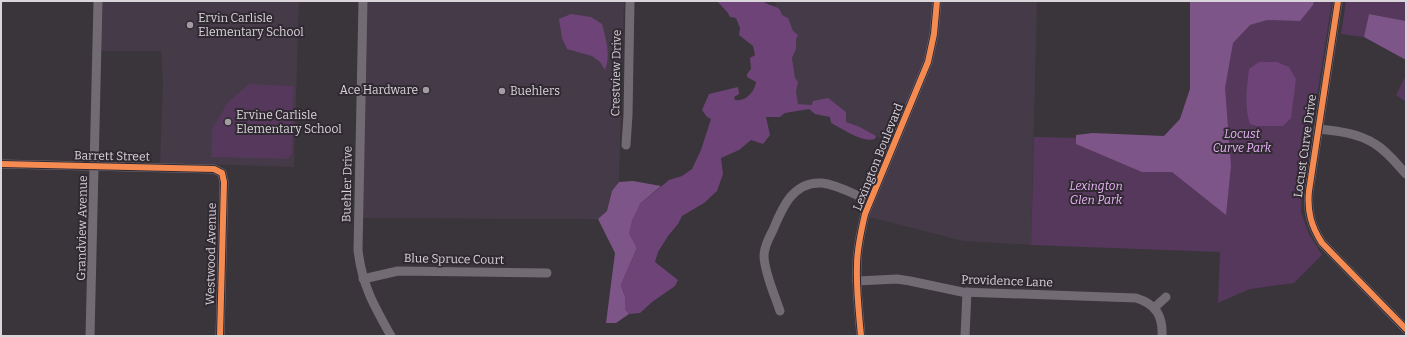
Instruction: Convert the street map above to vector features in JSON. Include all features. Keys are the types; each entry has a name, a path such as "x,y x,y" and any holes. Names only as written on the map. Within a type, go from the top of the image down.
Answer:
{"street":[{"name":"Grandview Avenue","path":"90,336 98,1"},
{"name":"Buehler Drive","path":"363,1 358,243 359,262 363,279 375,308 391,336"},
{"name":"Crestview Drive","path":"626,145 630,1"},
{"name":"Lexington Boulevard","path":"933,1 936,14"},
{"name":"Lexington Boulevard","path":"861,336 857,281 860,236 865,214 870,201 928,62 934,34 937,1"},
{"name":"Locust Curve Drive","path":"1338,1 1308,201 1312,224 1322,243 1406,330"},
{"path":"1318,128 1351,133 1374,143 1383,150 1406,174"},
{"name":"Barrett Street","path":"1,164 214,169 222,173"},
{"name":"Westwood Avenue","path":"220,336 224,182 222,173"},
{"path":"780,311 766,268 764,254 765,247 778,217 791,195 808,185 821,183 837,187 870,201"},
{"name":"Blue Spruce Court","path":"363,279 398,271 547,273"},
{"name":"Providence Lane","path":"857,281 910,281 950,290 967,292 1136,298 1145,301 1154,308"},
{"path":"965,336 967,292"},
{"path":"1162,336 1161,320 1154,308 1166,297"},
{"path":"1402,336 1406,330"}],"shaded area":[{"name":"Ervine Carlisle Elementary School","path":"102,1 299,1 294,167 160,163 163,81 161,51 100,51"},
{"path":"360,1 624,1 619,182 612,191 607,211 598,219 355,218"},
{"path":"717,1 763,1 777,7 781,11 782,15 788,18 793,31 798,35 796,39 796,49 792,58 795,78 798,82 796,92 798,104 812,105 813,101 828,98 846,112 846,122 860,127 876,136 875,139 870,140 859,137 831,123 830,117 815,114 809,109 785,113 780,117 766,117 770,135 763,144 751,140 739,150 721,158 723,174 717,191 704,203 682,216 658,252 655,262 678,280 675,286 652,302 640,313 629,314 625,309 625,297 621,285 637,248 629,234 632,220 640,204 669,180 682,176 692,169 701,150 711,119 707,117 702,110 709,94 738,87 739,94 734,97 735,100 743,99 752,92 756,82 747,77 747,74 751,69 750,58 755,55 753,46 739,35 740,28 736,18 730,17"},
{"path":"776,1 1037,1 1031,245 963,241 869,217 898,145 876,136 860,127 845,122 812,105 798,104 796,92 798,82 795,78 792,58 796,49 796,39 781,11 775,6"},
{"path":"1190,1 1314,1 1313,5 1300,21 1267,20 1250,25 1233,43 1225,88 1231,166 1226,215 1172,172 1142,172 1076,144 1076,135 1093,133 1164,136 1180,119 1190,89"},
{"path":"571,14 591,17 602,24 608,53 605,70 600,62 592,56 567,49 562,38 559,19"},
{"path":"1369,14 1406,21 1406,60 1364,37"},
{"path":"1259,62 1277,62 1289,67 1296,79 1291,118 1283,126 1257,126 1250,124 1247,111 1249,69"},
{"path":"633,181 661,186 640,204 630,234 637,248 621,285 625,297 625,309 629,314 616,323 606,323 615,253 598,219 607,211 612,191 619,182"}],"green space":[{"name":"Locust Curve Park","path":"1190,1 1332,1 1302,191 1301,212 1309,234 1322,255 1294,283 1250,289 1218,303 1220,252 1031,245 1034,137 1132,139 1164,136 1180,119 1190,89"},
{"path":"1346,1 1406,1 1406,21 1369,14 1364,37 1341,34"},
{"path":"1406,75 1406,102 1396,95"},
{"path":"249,84 294,86 292,154 288,159 211,157 212,129 228,102"}],"cycle path":[{"path":"861,336 857,259 858,246 865,214 928,62 934,34 937,1"},
{"path":"1338,1 1309,191 1309,212 1315,231 1322,243 1406,329"},
{"path":"1,164 214,169 222,173 224,182 220,336"}],"place":[{"name":"Ervin Carlisle Elementary School","path":"190,25"},
{"name":"Ace Hardware","path":"426,90"},
{"name":"Buehlers","path":"502,91"},
{"name":"Ervine Carlisle Elementary School","path":"228,122"}],"park label":[{"name":"Lexington Glen Park","path":"1096,193"}]}
